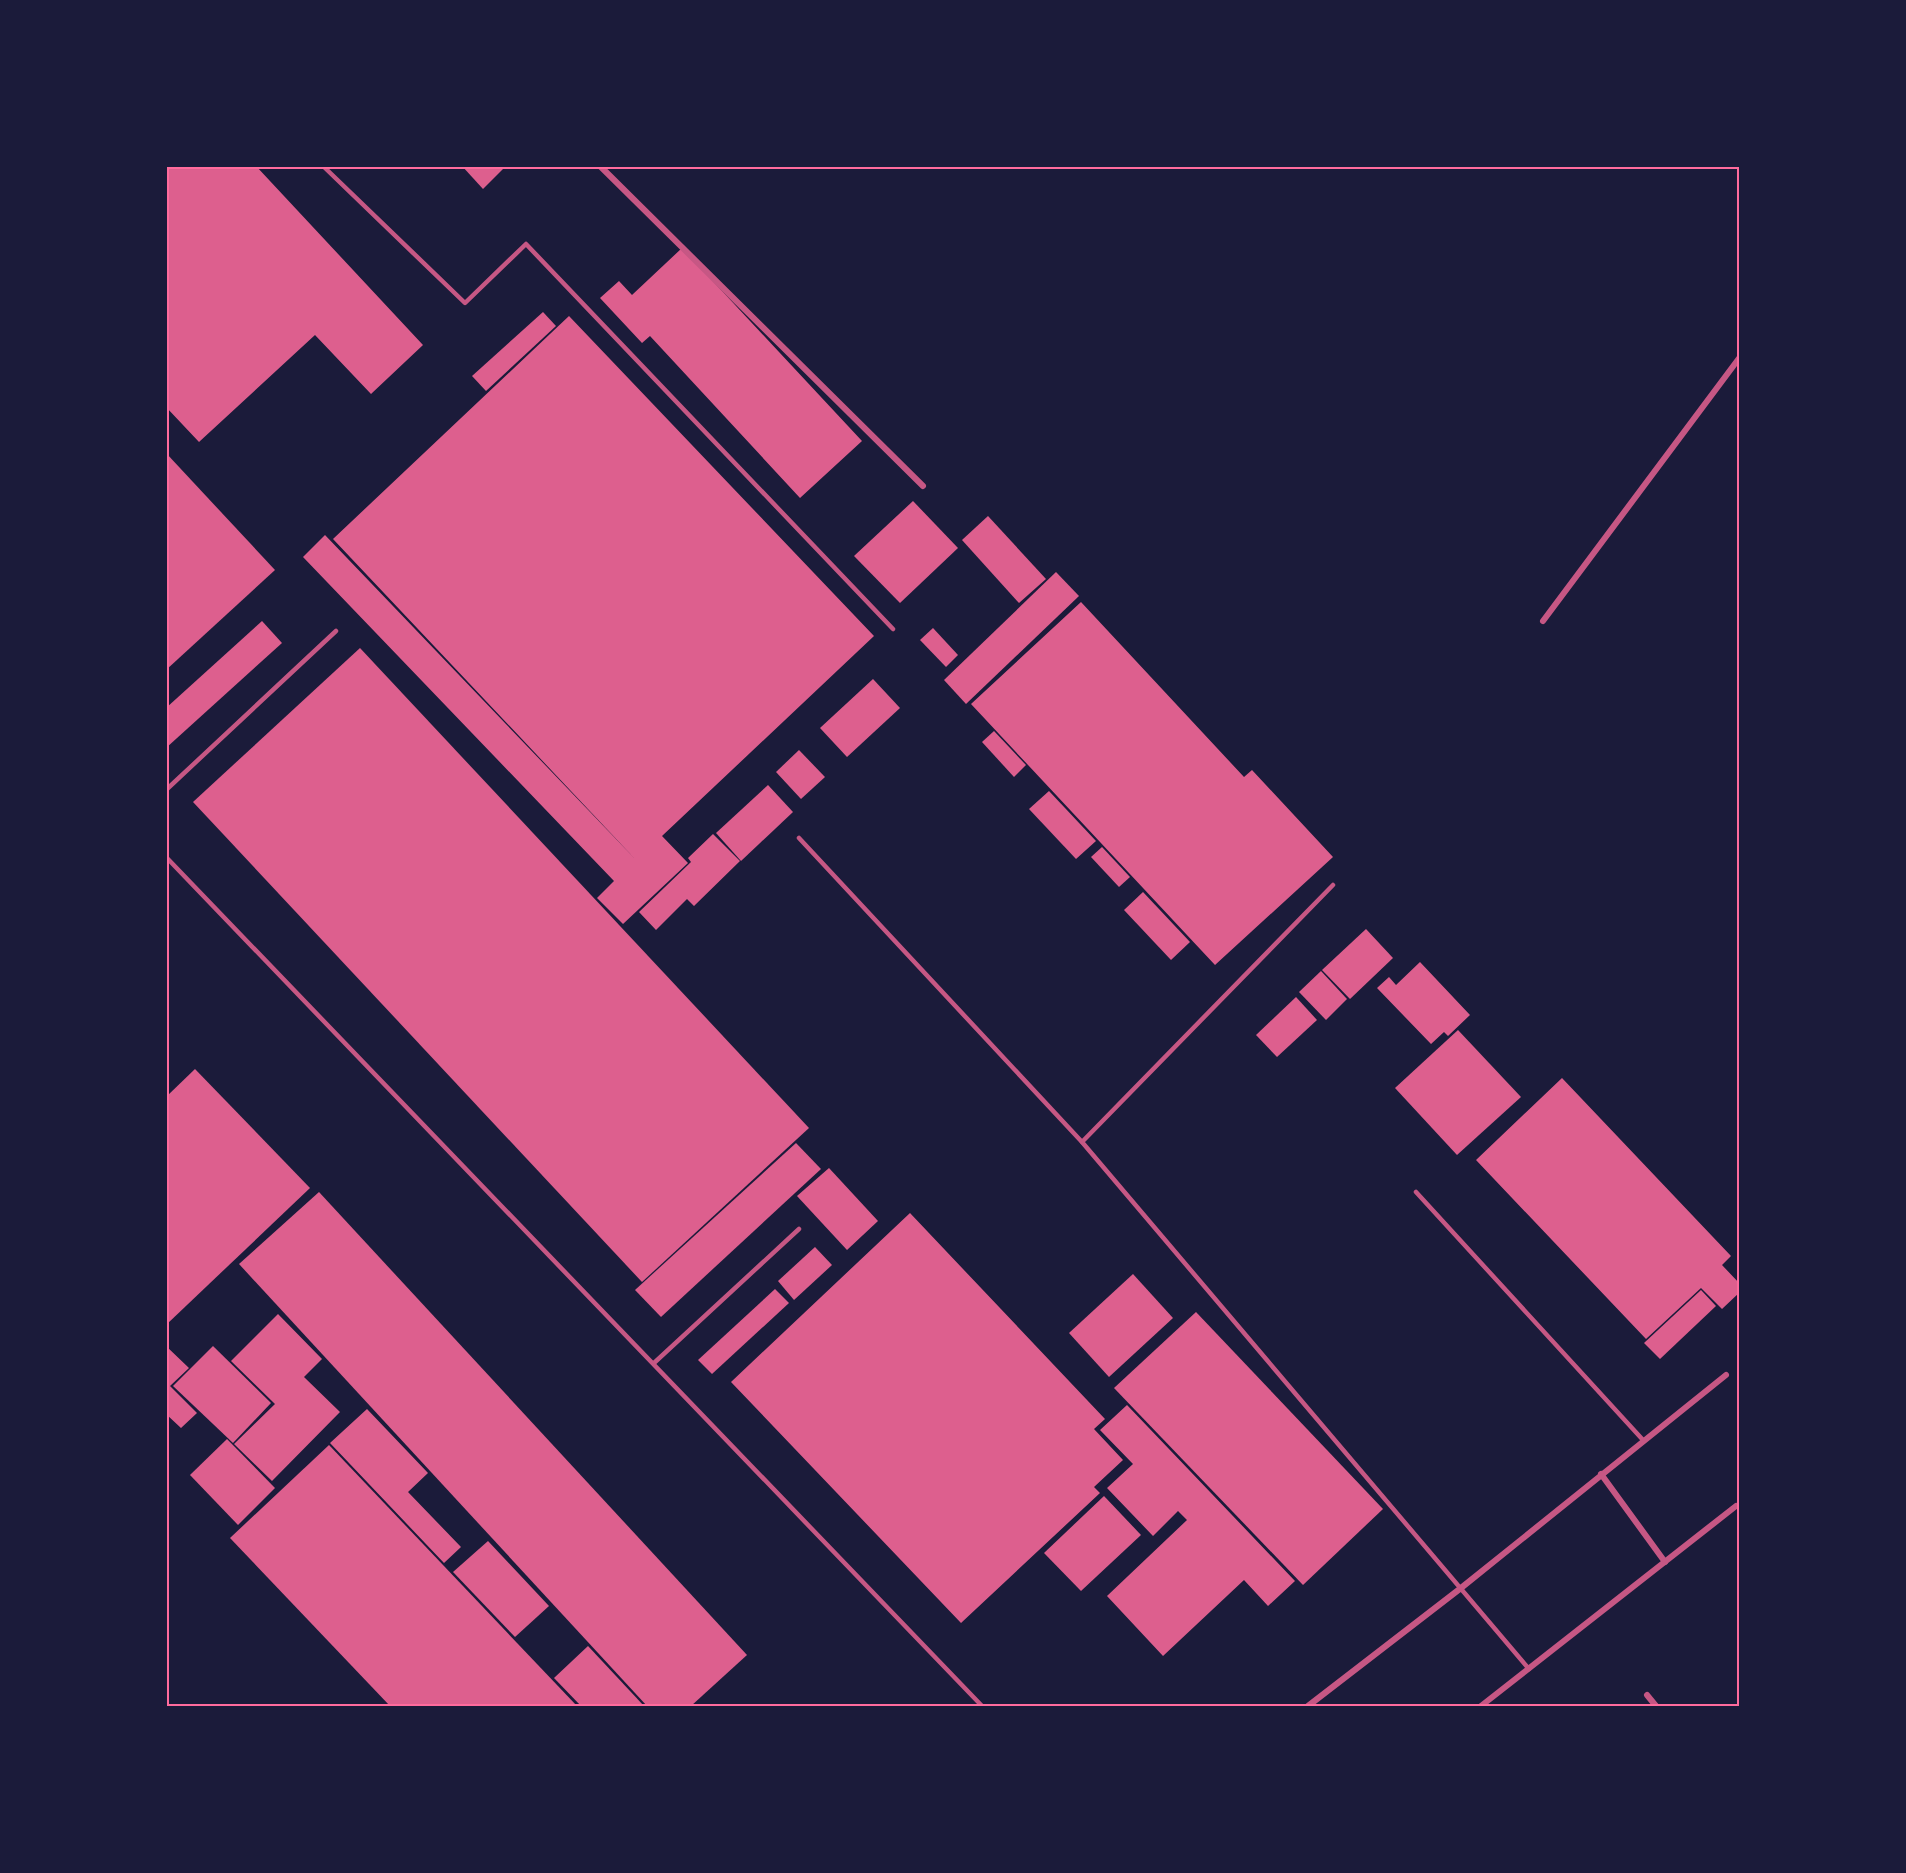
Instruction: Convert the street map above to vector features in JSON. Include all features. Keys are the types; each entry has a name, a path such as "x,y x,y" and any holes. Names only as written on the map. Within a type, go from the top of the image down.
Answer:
{"street":[{"path":"600,166 922,486"},
{"path":"1543,621 1740,357"},
{"path":"1308,1707 1461,1588 1726,1375"},
{"path":"1601,1474 1665,1562"},
{"path":"1481,1707 1736,1506"},
{"path":"1647,1695 1656,1707"}],"lane":[{"path":"323,166 465,303 526,244 893,629"},
{"path":"166,790 336,631"},
{"path":"799,837 1082,1142 1529,1669"},
{"path":"166,857 982,1707"},
{"path":"1082,1142 1333,885"},
{"path":"1416,1192 1643,1440"},
{"path":"654,1363 799,1229"}],"building":[{"path":"166,166 256,166 423,345 371,394 315,335 199,442 166,407"},
{"path":"462,166 506,166 483,189"},
{"path":"682,248 862,441 800,498 650,336 642,343 600,298 619,281 632,295"},
{"path":"543,312 556,326 486,391 472,376"},
{"path":"569,316 874,636 662,836 688,863 623,924 597,898 614,881 303,557 325,535 637,861 333,539"},
{"path":"166,453 275,570 166,670"},
{"path":"913,501 958,548 900,603 854,556"},
{"path":"988,516 1046,579 1019,603 962,540"},
{"path":"1056,572 1079,596 966,704 944,680"},
{"path":"1081,602 1244,777 1252,770 1333,857 1215,965 971,704"},
{"path":"262,621 282,643 166,748 166,708"},
{"path":"933,628 958,655 946,667 920,640"},
{"path":"360,648 809,1128 642,1282 193,802"},
{"path":"873,679 900,708 847,757 820,728"},
{"path":"994,731 1026,765 1014,777 982,742"},
{"path":"799,750 825,777 801,799 776,772"},
{"path":"768,785 793,812 741,861 716,833"},
{"path":"1049,791 1096,841 1076,859 1029,809"},
{"path":"713,834 740,861 694,906 687,899 656,930 639,912 691,862 688,858"},
{"path":"1102,847 1130,877 1119,887 1091,857"},
{"path":"1143,892 1190,942 1171,960 1124,910"},
{"path":"1366,929 1393,958 1350,999 1322,970"},
{"path":"1420,962 1470,1015 1448,1036 1444,1032 1431,1044 1377,988 1389,977 1396,985"},
{"path":"1321,971 1347,999 1326,1020 1299,992"},
{"path":"1296,997 1317,1020 1277,1057 1256,1035"},
{"path":"1458,1030 1521,1097 1457,1155 1395,1088"},
{"path":"195,1069 310,1188 166,1325 166,1097"},
{"path":"1562,1078 1731,1256 1722,1265 1740,1284 1740,1292 1722,1309 1701,1288 1646,1339 1476,1160"},
{"path":"796,1143 821,1169 661,1317 635,1290"},
{"path":"829,1168 878,1221 847,1250 797,1196"},
{"path":"319,1192 747,1655 691,1706 647,1706 239,1264"},
{"path":"910,1213 1105,1419 1094,1429 1123,1460 1094,1487 1100,1493 961,1623 731,1382"},
{"path":"815,1247 832,1265 794,1300 778,1281"},
{"path":"1133,1274 1173,1318 1109,1377 1069,1333"},
{"path":"775,1289 789,1303 712,1374 698,1360"},
{"path":"1701,1290 1716,1306 1660,1359 1644,1343"},
{"path":"1196,1312 1383,1509 1303,1585 1114,1388"},
{"path":"278,1314 322,1359 304,1377 340,1412 272,1481 234,1444 275,1404 231,1361"},
{"path":"166,1346 189,1368 170,1386 197,1413 181,1428 166,1414"},
{"path":"213,1346 271,1403 233,1443 173,1386"},
{"path":"1127,1405 1295,1581 1268,1606 1244,1580 1163,1656 1107,1596 1187,1520 1178,1511 1153,1536 1107,1488 1133,1464 1100,1430"},
{"path":"367,1409 428,1473 408,1492 461,1547 444,1563 330,1443"},
{"path":"227,1439 275,1488 238,1525 190,1475"},
{"path":"329,1445 577,1706 390,1706 230,1538"},
{"path":"1104,1496 1141,1535 1081,1591 1044,1553"},
{"path":"488,1541 549,1606 515,1637 453,1572"},
{"path":"588,1646 644,1706 581,1706 554,1678"}]}
